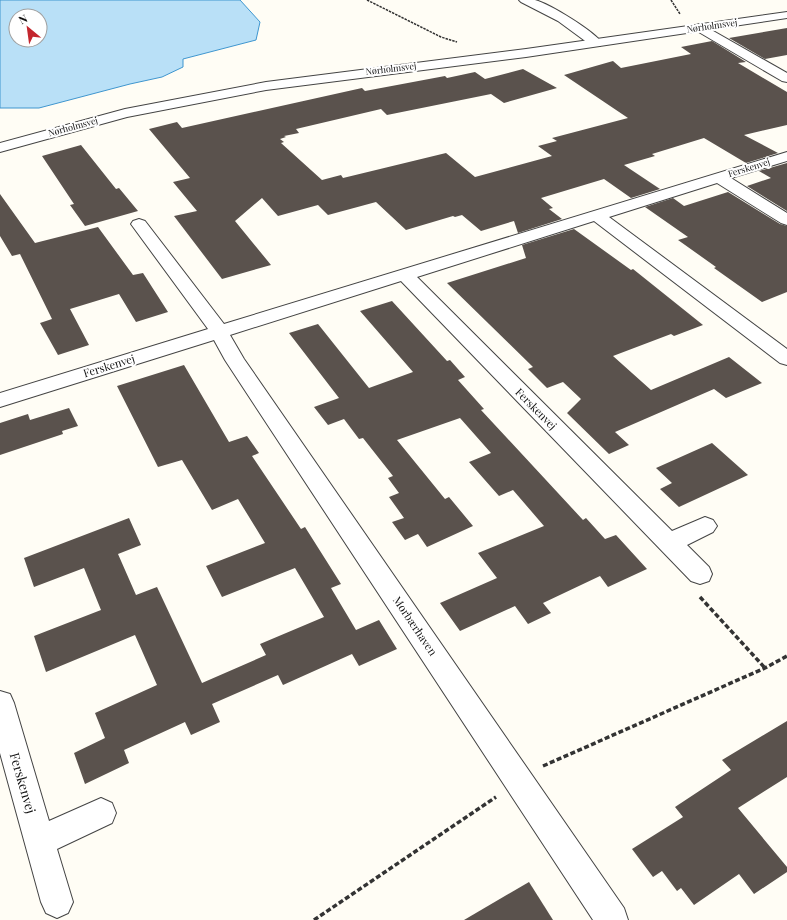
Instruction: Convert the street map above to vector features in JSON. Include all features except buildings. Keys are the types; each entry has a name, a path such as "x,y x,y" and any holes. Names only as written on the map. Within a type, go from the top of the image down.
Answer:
{"street":[{"path":"525,0 555,14 573,25 596,43"},
{"name":"Nørholmsvej","path":"0,148 125,113 266,86 596,43 787,15"},
{"path":"701,28 787,78"},
{"name":"Ferskenvej","path":"0,400 787,156"},
{"path":"718,177 785,217"},
{"path":"596,216 787,358"},
{"path":"139,224 219,332"},
{"name":"Ferskenvej","path":"404,274 700,574"},
{"name":"Morbærhaven","path":"219,332 240,366 612,920"},
{"path":"669,543 705,526"},
{"name":"Ferskenvej","path":"0,703 57,902"},
{"path":"40,841 101,814"}],"path":[{"path":"366,0 441,37 464,45 484,58"},
{"path":"700,574 692,583 696,593 765,668"},
{"path":"314,920 520,781 556,759 765,668 787,656"}],"water":[{"path":"0,0 240,0 260,22 256,40 183,59 183,67 162,77 39,108 0,108"}]}
